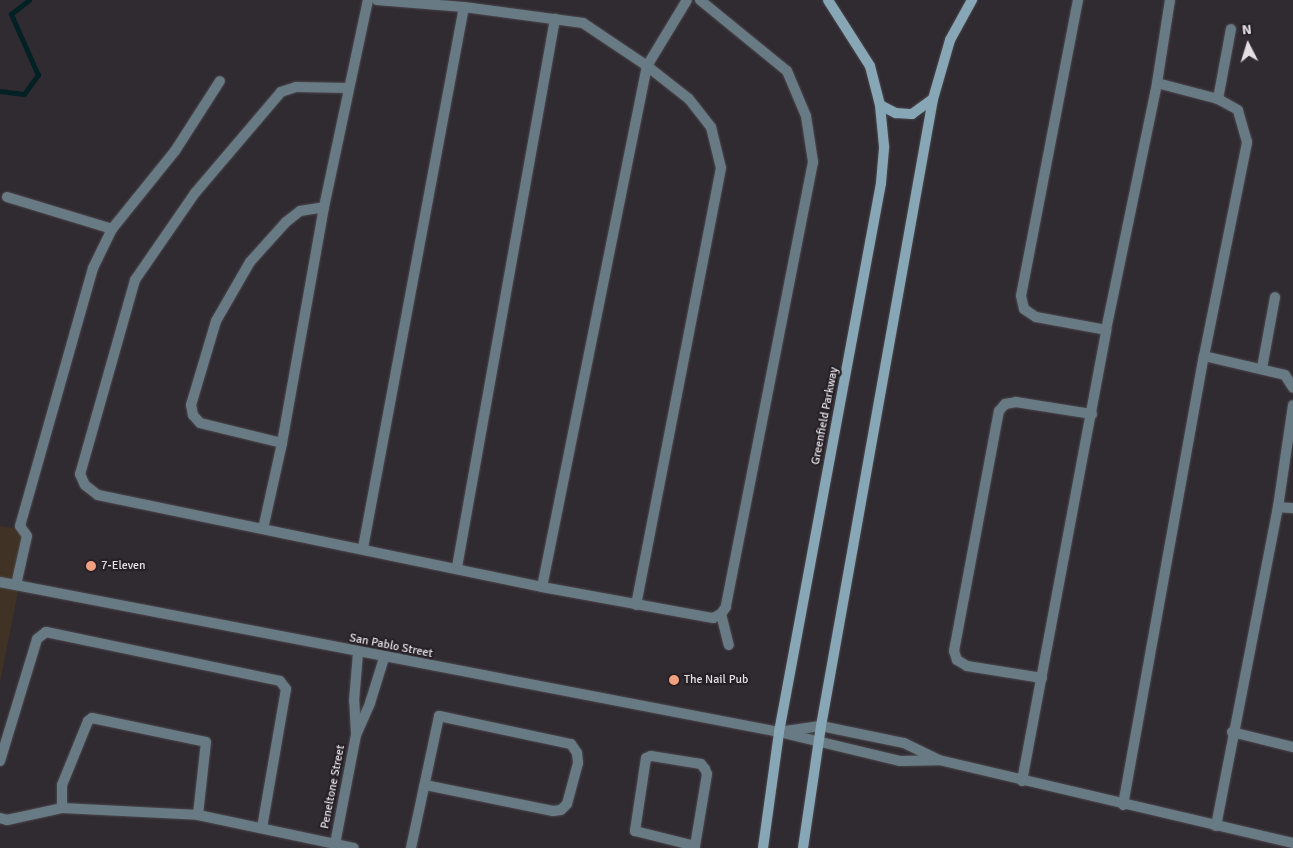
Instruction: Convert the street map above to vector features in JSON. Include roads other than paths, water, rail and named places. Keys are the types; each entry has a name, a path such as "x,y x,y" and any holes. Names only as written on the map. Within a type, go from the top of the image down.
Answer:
{"main road":[{"name":"Greenfield Parkway","path":"763,848 779,732 881,183 884,146 880,105 866,59 828,0"},
{"path":"803,848 820,726 933,98 950,40 972,0"},
{"path":"880,105 896,113 912,114 933,98"}],"street":[{"path":"263,528 282,443 324,207 368,0"},
{"path":"377,0 464,7 583,23 647,66 689,99 711,128 721,168 636,605"},
{"path":"542,587 647,66 687,0"},
{"path":"348,88 296,87 281,92 195,193 135,280 80,474 85,485 98,495 457,567 542,587 713,618 721,614 726,607 813,162 806,116 787,71 700,0"},
{"path":"1078,0 1021,296 1024,309 1036,317 1106,330"},
{"path":"1022,781 1092,414 1106,330 1157,83 1170,0"},
{"path":"364,548 464,7"},
{"path":"457,567 555,19"},
{"path":"1218,99 1231,28"},
{"path":"16,585 27,536 20,526 92,271 112,229 155,172 175,150 220,81"},
{"path":"1123,805 1204,356 1247,142 1245,126 1238,110 1218,99 1157,83"},
{"path":"6,197 112,229"},
{"path":"282,443 200,422 193,415 191,405 216,321 250,262 286,222 300,211 324,207"},
{"path":"1262,368 1274,297"},
{"path":"1204,356 1262,368 1285,375 1293,388"},
{"path":"1042,678 967,666 958,660 954,651 999,411 1005,404 1016,402 1092,414"},
{"path":"1216,826 1232,732 1278,507 1293,405"},
{"path":"1278,507 1293,508"},
{"name":"San Pablo Street","path":"0,582 358,653 779,732 900,762 938,760"},
{"path":"721,614 729,644"},
{"path":"0,761 37,639 46,632 280,681 286,689 262,828"},
{"name":"Peneltone Street","path":"356,735 354,701 358,653"},
{"name":"Peneltone Street","path":"335,844 356,735 370,703 384,658"},
{"path":"411,848 439,716 571,744 577,752 578,763 567,804 561,810 552,811 425,785"},
{"path":"62,808 62,785 88,721 92,718 206,742 198,815"},
{"path":"779,732 820,726 904,742 938,760 1293,844"},
{"path":"1232,732 1293,747"},
{"path":"650,756 701,764 705,769 707,774 695,847 635,831 646,758 650,756"},
{"path":"0,818 7,820 62,808 198,815 354,848"}],"waterway":[{"path":"0,91 24,94 38,75 11,14 29,0"}],"place":[{"name":"7-Eleven","path":"91,566"},
{"name":"The Nail Pub","path":"674,680"}]}
